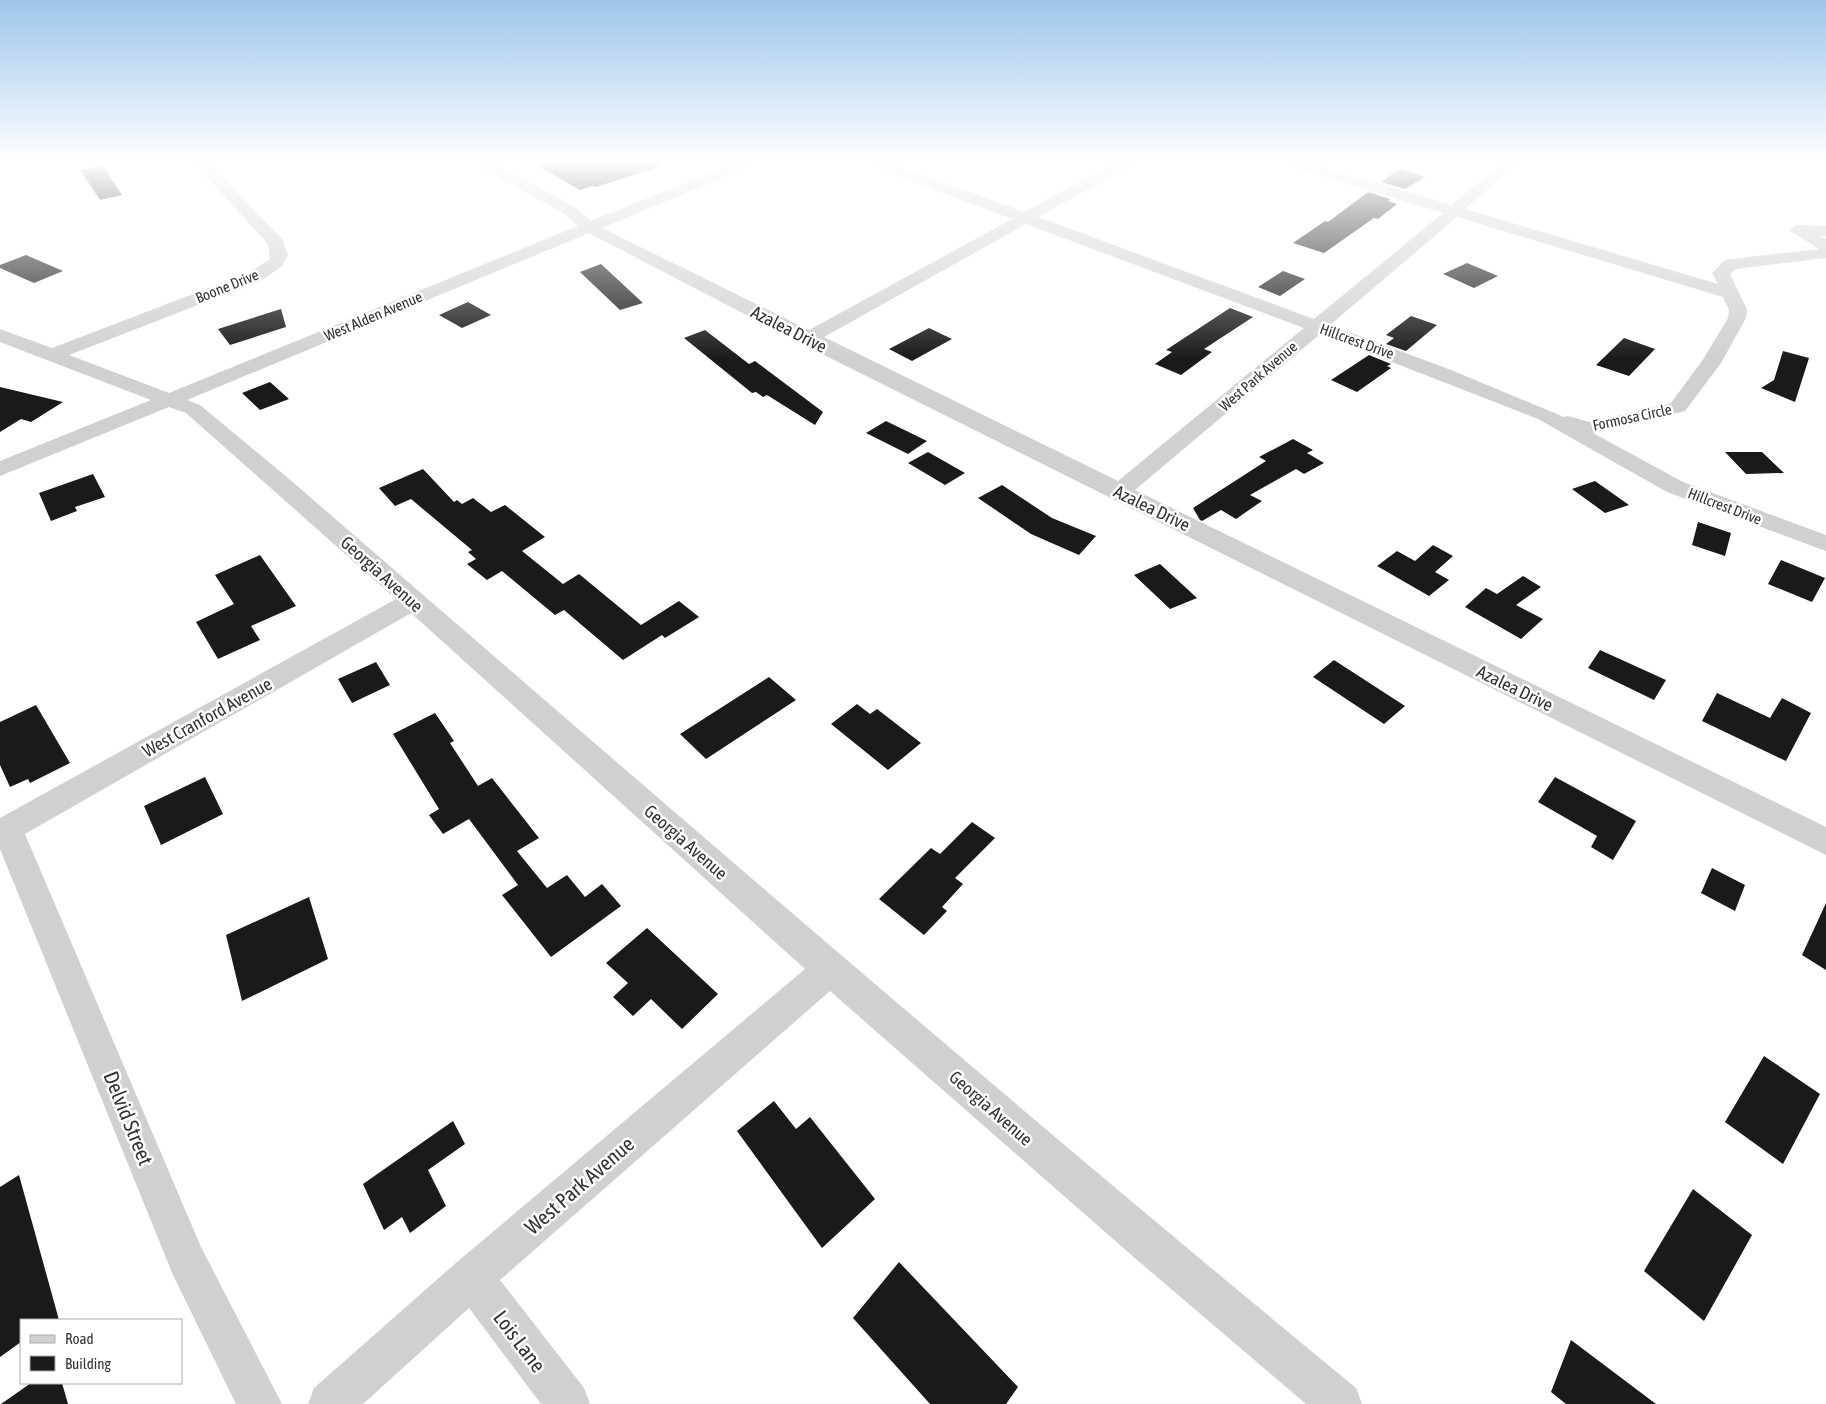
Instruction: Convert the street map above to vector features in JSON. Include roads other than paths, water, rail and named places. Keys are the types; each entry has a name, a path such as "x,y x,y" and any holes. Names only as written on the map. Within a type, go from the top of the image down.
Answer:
{"street":[{"name":"Boone Drive","path":"52,355 254,277 274,265 281,258 282,252 265,229"},
{"name":"West Alden Avenue","path":"0,469 588,229"},
{"name":"Azalea Drive","path":"590,229 807,339 1826,842"},
{"path":"807,339 1007,229"},
{"name":"Hillcrest Drive","path":"1053,229 1189,281 1316,326 1545,415 1675,487 1826,543"},
{"name":"West Park Avenue","path":"1118,492 1192,433 1316,326 1434,229"},
{"path":"1510,229 1731,294"},
{"path":"1826,232 1797,230 1826,246"},
{"name":"Formosa Circle","path":"1545,415 1589,428 1678,407 1711,363 1737,318 1738,310 1721,273 1731,264 1826,253"},
{"name":"Georgia Avenue","path":"0,336 193,409 830,969 1150,1245 1340,1404"},
{"name":"West Cranford Avenue","path":"3,831 413,601"},
{"name":"Delvid Street","path":"3,831 79,997 187,1261 260,1404"},
{"name":"West Park Avenue","path":"330,1404 472,1277 830,969"},
{"name":"Lois Lane","path":"472,1277 568,1404"}]}
